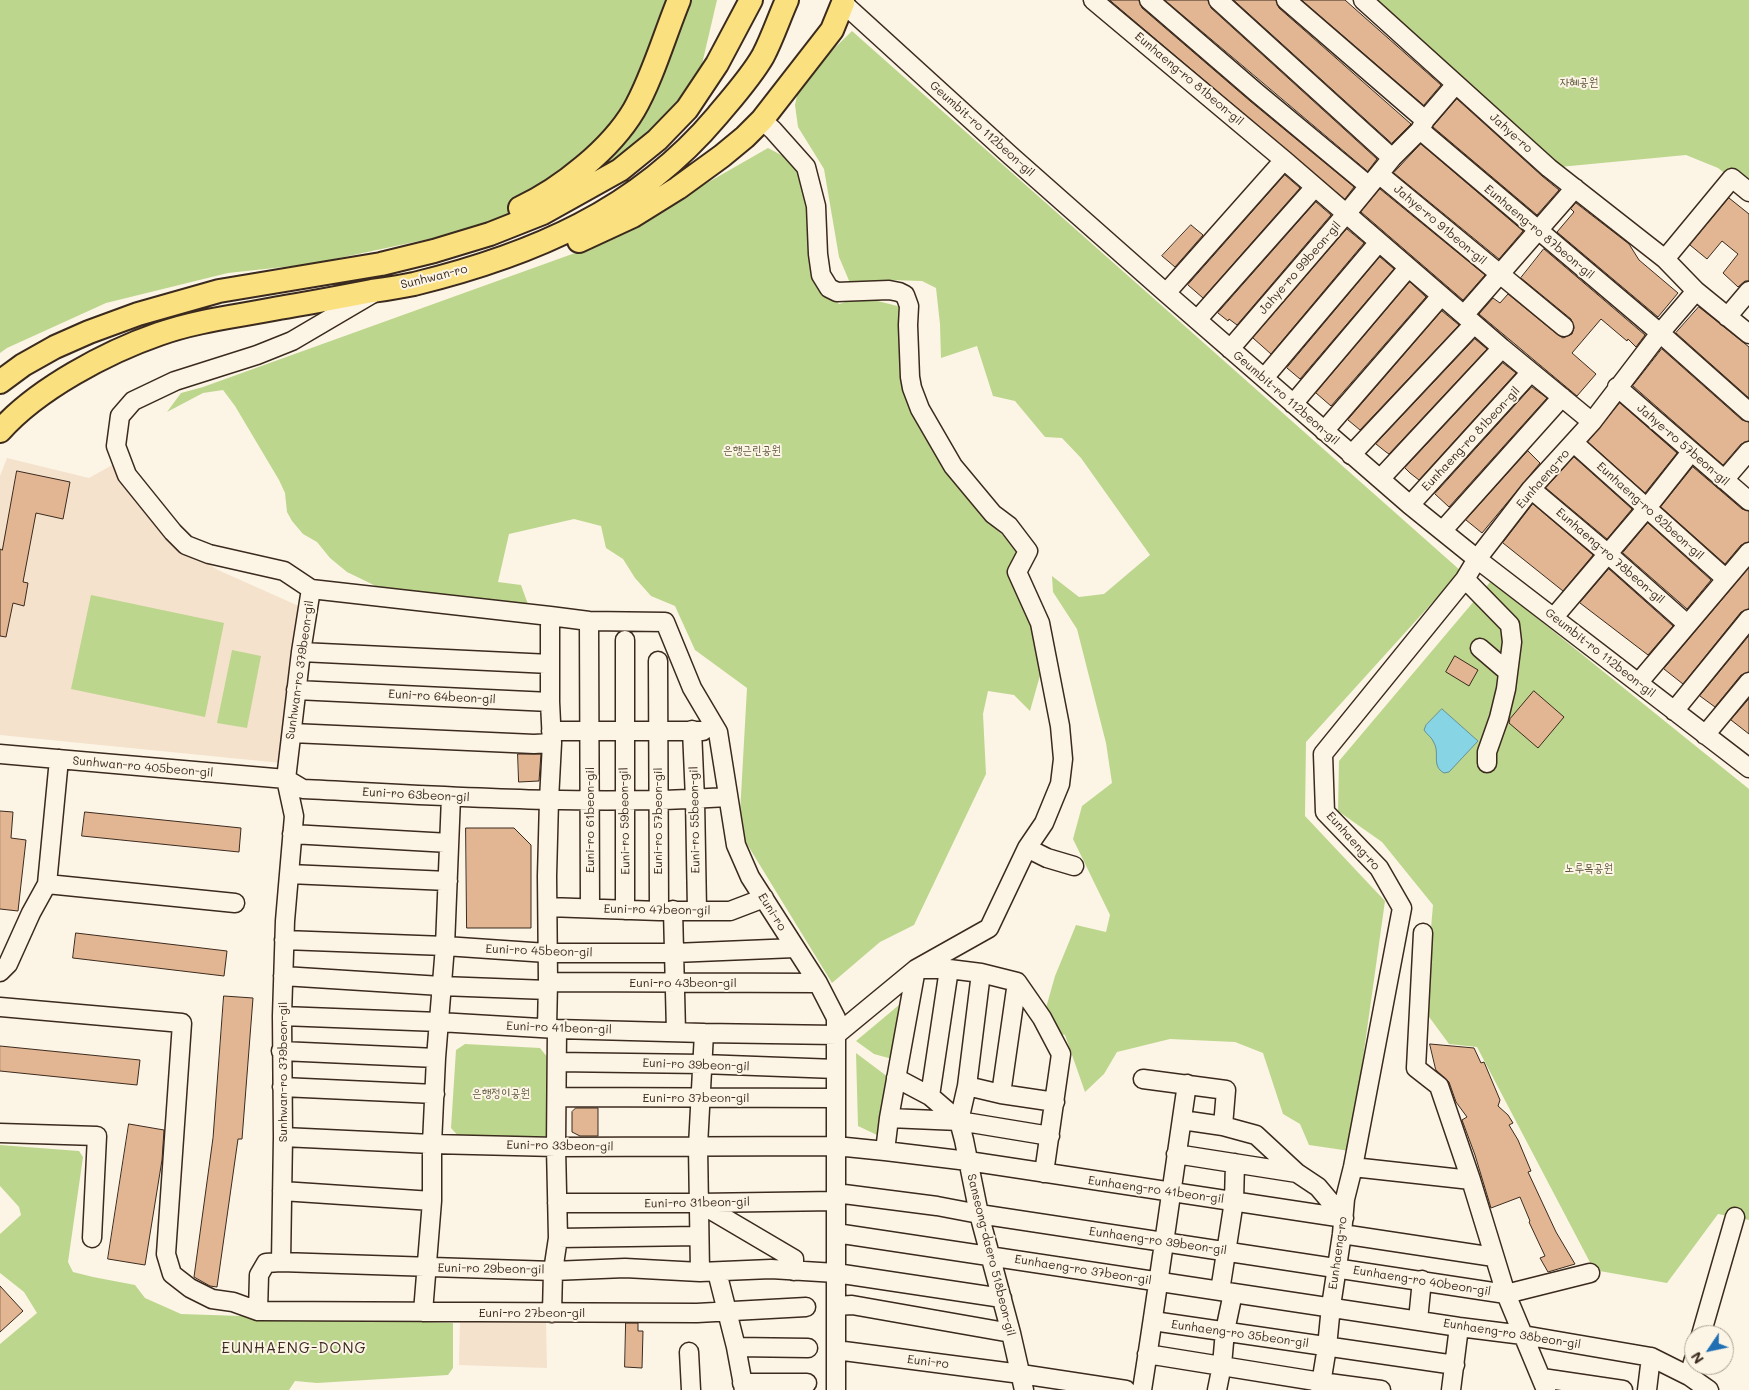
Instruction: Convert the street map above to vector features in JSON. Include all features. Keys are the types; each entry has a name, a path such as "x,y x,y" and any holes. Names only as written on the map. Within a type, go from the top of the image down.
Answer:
{"main road":[{"path":"434,251 531,203 583,167 617,136 635,109 679,0"},
{"name":"Sunhwan-ro","path":"0,382 23,365 55,347 138,314 219,291 381,264 434,251 490,234 543,213 620,170 657,140 687,109 717,64 751,0"},
{"name":"Sunhwan-ro","path":"0,431 8,422 43,394 72,376 123,348 160,333 200,323 412,284 503,259 554,238 603,213 651,180 696,141 762,57 787,0"},
{"path":"503,259 578,242 633,216 678,188 722,156 762,120 832,30 844,1"}],"street":[{"name":"Eunhaeng-ro 81beon-gil","path":"1092,0 1113,6 1314,187 1502,348 1592,422"},
{"path":"1149,0 1257,94 1374,180"},
{"path":"1218,0 1392,158"},
{"name":"Eunhaeng-ro 87beon-gil","path":"1286,0 1538,231 1660,333 1749,412"},
{"name":"Jahye-ro","path":"1363,0 1549,168 1665,259 1696,291 1749,334"},
{"name":"Geumbit-ro 112beon-gil","path":"844,1 1004,150 1410,505 1705,735 1746,760"},
{"name":"Jahye-ro 99beon-gil","path":"1230,349 1456,84"},
{"path":"762,120 806,167 816,206 821,275 829,288 837,292 889,290 905,295 909,306 910,377 920,409 953,466 993,514 1009,526 1028,551 1017,572 1040,623 1060,726 1063,759 1060,784 1044,824 1027,848 989,928 916,969 836,1035"},
{"path":"1166,293 1284,160"},
{"path":"1665,259 1732,178 1749,192"},
{"name":"Jahye-ro 91beon-gil","path":"1374,180 1500,274 1564,327"},
{"path":"1197,320 1314,187"},
{"path":"1351,455 1469,320 1500,274 1575,188"},
{"path":"1264,378 1379,242"},
{"path":"1293,404 1408,268"},
{"name":"Sunhwan-ro 379beon-gil","path":"282,1262 284,1137 281,1051 283,976 294,816 286,779 301,652 311,589 284,571 209,554 186,545 173,532 127,475 116,446 120,416 133,401 175,381 257,355 292,341 380,290"},
{"name":"Eunhaeng-ro","path":"1320,1386 1327,1347 1330,1306 1343,1226 1345,1199 1353,1167 1402,908 1379,868 1325,812 1323,754 1465,579 1477,559 1531,489 1592,422 1617,387 1696,291"},
{"path":"1726,317 1749,291"},
{"path":"1324,431 1441,296"},
{"path":"1380,479 1502,348"},
{"name":"Eunhaeng-ro 81beon-gil","path":"1410,505 1532,372"},
{"name":"Jahye-ro 57beon-gil","path":"1617,387 1749,501"},
{"path":"1442,530 1562,397"},
{"name":"Eunhaeng-ro 82beon-gil","path":"1574,443 1646,509 1726,578"},
{"path":"1724,480 1749,451"},
{"path":"1554,617 1646,509 1691,452"},
{"name":"Eunhaeng-ro 78beon-gil","path":"1531,489 1687,624"},
{"path":"1639,682 1749,552"},
{"path":"1465,579 1510,625 1512,642 1508,672 1499,718 1487,752 1487,763"},
{"path":"311,589 589,621 665,622 692,688 718,732"},
{"path":"550,616 552,737 549,800 547,953 548,986 557,1062 558,1238 553,1271 552,1313"},
{"path":"1674,711 1749,619"},
{"name":"Euni-ro 61beon-gil","path":"589,621 590,908"},
{"name":"Euni-ro 59beon-gil","path":"625,640 625,910"},
{"path":"1480,648 1508,672"},
{"path":"301,652 550,664"},
{"path":"658,661 658,731"},
{"path":"1705,735 1749,682"},
{"name":"Euni-ro 64beon-gil","path":"296,690 550,702"},
{"path":"292,734 534,744 552,737 590,732 692,730 718,732"},
{"name":"Euni-ro 55beon-gil","path":"692,730 696,799 697,910"},
{"name":"Euni-ro 57beon-gil","path":"658,731 659,799 666,911 674,953 676,1032"},
{"name":"Euni-ro","path":"718,732 736,845 750,877 818,984 836,1018 836,1273 844,1305 836,1350 836,1390"},
{"name":"Sunhwan-ro 405beon-gil","path":"0,754 286,779"},
{"path":"0,972 8,964 31,913 47,884 59,760"},
{"name":"Euni-ro 63beon-gil","path":"286,779 303,789 549,800 728,797"},
{"path":"423,1312 425,1268 432,1201 432,1144 436,1058 448,881 451,796"},
{"path":"292,834 449,843"},
{"path":"1027,848 1047,858 1074,866"},
{"path":"289,874 448,881"},
{"path":"47,884 235,903"},
{"name":"Euni-ro 47beon-gil","path":"548,907 730,911 764,898"},
{"path":"1423,933 1416,1068 1439,1086 1471,1180 1506,1294 1544,1384 1623,1390"},
{"name":"Euni-ro 45beon-gil","path":"284,940 444,946 547,953 674,953 795,948"},
{"path":"916,969 949,968 981,973 1017,982 1042,1018 1061,1054 1044,1173"},
{"path":"930,1096 949,968"},
{"path":"885,1150 916,969"},
{"path":"958,1121 968,1086 981,973"},
{"name":"Euni-ro 43beon-gil","path":"283,976 441,986 676,983 818,984"},
{"path":"1001,1094 1017,982"},
{"name":"Euni-ro 27beon-gil","path":"0,1007 182,1023 166,1254 172,1274 190,1288 212,1299 232,1302 258,1311 727,1312 806,1307"},
{"name":"Euni-ro 41beon-gil","path":"282,1016 552,1028 836,1035"},
{"path":"704,1033 698,1146 698,1203 699,1236 708,1272 727,1312 743,1387 807,1383"},
{"path":"281,1051 436,1058"},
{"name":"Euni-ro 39beon-gil","path":"557,1062 702,1064 836,1069"},
{"path":"896,1078 930,1096 958,1121"},
{"path":"1143,1079 1226,1090 1223,1126"},
{"path":"1142,1390 1154,1321 1187,1084"},
{"path":"282,1086 435,1094"},
{"path":"968,1086 1001,1094 1055,1102"},
{"name":"Euni-ro 37beon-gil","path":"557,1097 836,1098"},
{"path":"889,1118 958,1121 1050,1136"},
{"path":"1182,1120 1223,1126 1256,1135 1297,1173 1318,1187 1343,1226"},
{"name":"Sanseong-daero 518beon-gil","path":"958,1121 964,1140 979,1214 1023,1382"},
{"path":"0,1133 97,1136 92,1238"},
{"name":"Euni-ro 33beon-gil","path":"284,1137 432,1144 556,1147 836,1146"},
{"path":"836,1146 885,1150 968,1161"},
{"path":"1176,1154 1297,1173"},
{"name":"Eunhaeng-ro 41beon-gil","path":"968,1161 1234,1201 1494,1257"},
{"path":"1217,1390 1222,1365 1225,1331 1227,1250 1234,1201 1235,1163"},
{"path":"1353,1167 1471,1180"},
{"path":"282,1190 432,1201"},
{"path":"836,1197 937,1206 979,1214"},
{"name":"Euni-ro 31beon-gil","path":"557,1203 698,1203 836,1197"},
{"path":"698,1203 794,1259 794,1271"},
{"name":"Eunhaeng-ro 39beon-gil","path":"979,1214 1337,1268"},
{"path":"1704,1325 1735,1217"},
{"name":"Eunhaeng-ro 37beon-gil","path":"836,1233 1330,1306"},
{"path":"558,1238 699,1236"},
{"path":"258,1311 259,1275 266,1262 282,1262"},
{"name":"Euni-ro 29beon-gil","path":"282,1262 553,1271 625,1268 708,1272 770,1269 836,1273"},
{"name":"Eunhaeng-ro 40beon-gil","path":"1337,1268 1506,1294"},
{"path":"1506,1294 1590,1272"},
{"path":"836,1273 1002,1298"},
{"path":"1418,1320 1422,1280"},
{"path":"844,1305 1011,1334"},
{"name":"Eunhaeng-ro 38beon-gil","path":"1330,1306 1459,1327 1523,1335 1651,1357 1689,1376 1709,1390"},
{"name":"Eunhaeng-ro 35beon-gil","path":"1154,1321 1455,1365"},
{"path":"1451,1390 1459,1327"},
{"path":"736,1347 808,1348"},
{"name":"Euni-ro","path":"836,1350 1023,1382 1126,1390"},
{"path":"689,1352 691,1390"},
{"path":"1147,1354 1222,1365 1320,1386 1381,1390"},
{"path":"1647,1390 1651,1357"}],"shaded area":[{"path":"7,458 89,478 114,464 191,553 218,570 301,607 281,763 0,735 0,476"},
{"path":"460,1318 546,1319 547,1368 459,1365"}],"green space":[{"path":"0,0 717,0 699,77 641,154 560,211 311,264 228,273 106,303 7,348 0,353"},
{"name":"자혜공원","path":"1363,0 1749,0 1749,192 1718,168 1686,155 1549,168"},
{"path":"852,31 1461,571 1306,742 1305,816 1385,901 1350,1151 1309,1145 1300,1124 1283,1114 1263,1053 1235,1042 1170,1039 1117,1052 1104,1074 1085,1092 1065,1035 1040,1029 1055,976 1076,925 1106,932 1110,915 1073,839 1082,806 1112,783 1106,743 1077,629 1053,592 1052,576 1079,597 1104,594 1150,555 1081,458 1062,438 1045,437 1015,401 993,396 977,346 941,358 936,288 922,281 890,280 870,284 850,283 839,257 824,169 798,127 795,105 800,82"},
{"name":"은행근린공원","path":"768,148 802,166 824,287 839,304 862,297 909,309 917,372 919,425 938,454 954,466 983,517 1030,560 1020,575 1050,640 1030,711 1014,695 988,691 983,714 986,774 914,925 880,942 832,983 739,831 747,688 695,650 675,606 651,596 635,578 623,559 606,548 601,526 574,519 509,534 498,582 521,585 529,607 382,589 347,572 330,558 317,542 303,534 292,521 287,512 285,493 279,480 235,406 223,390 203,393 167,412 181,393 203,387 575,253 618,234"},
{"name":"노루목공원","path":"1491,581 1749,789 1749,1220 1718,1214 1667,1283 1594,1270 1477,1047 1449,1044 1424,1010 1433,905 1382,842 1338,811 1339,761"},
{"path":"91,595 224,623 205,717 71,689"},
{"path":"232,650 261,656 247,728 217,723"},
{"path":"899,1005 892,1059 874,1054 856,1041"},
{"name":"은행정이공원","path":"465,1044 540,1048 548,1058 550,1144 461,1139 451,1128 456,1050"},
{"path":"856,1053 888,1077 877,1135 858,1126"},
{"path":"0,1145 79,1151 83,1157 68,1262 73,1272 135,1285 145,1298 181,1314 453,1323 453,1368 448,1375 317,1383 295,1381 289,1390 0,1390 0,1344 37,1313 24,1292 0,1273 0,1234 21,1215 19,1207 0,1186"}],"water":[{"path":"1442,709 1478,741 1449,772 1444,773 1438,767 1436,747 1424,730 1426,725"}],"building":[{"path":"1110,0 1139,0 1142,8 1354,187 1345,199"},
{"path":"1165,0 1208,0 1211,8 1377,159 1368,171"},
{"path":"1234,0 1276,0 1279,8 1411,124 1392,143"},
{"path":"1302,0 1345,0 1441,85 1424,105"},
{"path":"1457,99 1559,190 1537,215 1433,127"},
{"path":"1421,144 1523,231 1499,259 1394,173"},
{"path":"1285,175 1300,188 1203,298 1188,285"},
{"path":"1380,189 1485,275 1463,300 1361,212"},
{"path":"1729,198 1749,214 1749,281 1745,281 1738,287 1723,273 1738,254 1722,241 1707,259 1690,245"},
{"path":"1316,202 1331,215 1237,325 1218,313"},
{"path":"1576,203 1629,244 1639,260 1678,293 1658,317 1557,232 1574,212 1571,209"},
{"path":"1191,225 1203,235 1175,267 1162,256"},
{"path":"1347,229 1364,243 1271,354 1253,338"},
{"path":"1544,249 1645,335 1636,347 1601,319 1572,353 1596,374 1577,396 1479,314 1493,298 1500,303 1508,294 1558,335 1563,338 1572,334 1574,328 1571,319 1521,278"},
{"path":"1380,257 1394,269 1300,379 1287,368"},
{"path":"1410,282 1426,297 1331,406 1316,393"},
{"path":"1699,307 1749,347 1749,398 1676,333"},
{"path":"1442,311 1459,325 1360,430 1348,420"},
{"path":"1475,339 1487,349 1389,454 1376,444"},
{"path":"1662,349 1742,420 1749,422 1749,441 1741,444 1723,465 1633,386"},
{"path":"1503,363 1516,373 1419,480 1410,473 1405,468"},
{"path":"1532,387 1547,398 1449,507 1435,494"},
{"path":"1620,403 1677,453 1645,493 1588,442"},
{"path":"1528,451 1540,463 1482,533 1466,520"},
{"path":"1574,457 1632,509 1607,539 1546,488"},
{"path":"1693,467 1742,509 1749,511 1749,542 1741,545 1725,564 1661,507"},
{"path":"17,471 70,482 63,519 36,513 23,582 28,583 24,606 13,603 6,637 0,636 0,549 2,550"},
{"path":"1533,504 1593,555 1563,591 1503,543"},
{"path":"1648,523 1711,580 1687,609 1623,553"},
{"path":"1749,568 1749,609 1741,612 1683,684 1664,669"},
{"path":"1609,569 1673,626 1648,655 1580,603"},
{"path":"1749,636 1749,672 1741,675 1715,707 1700,696"},
{"path":"1455,656 1478,670 1469,686 1446,672"},
{"path":"1534,691 1564,717 1538,748 1509,723 1510,719"},
{"path":"1749,699 1749,734 1731,720"},
{"path":"518,754 541,754 539,781 519,782"},
{"path":"0,811 13,812 11,838 26,840 18,911 0,909"},
{"path":"85,812 241,828 239,852 82,836"},
{"path":"466,828 514,828 531,845 531,928 467,928"},
{"path":"76,933 227,951 224,976 73,958"},
{"path":"224,996 253,998 242,1139 238,1139 217,1287 210,1286 194,1277 213,1138"},
{"path":"1430,1044 1474,1048 1481,1063 1484,1062 1500,1100 1498,1106 1508,1115 1513,1123 1509,1125 1518,1140 1531,1171 1528,1172 1556,1232 1575,1264 1548,1272 1540,1258 1545,1256 1520,1197 1491,1208 1462,1120 1467,1117 1456,1102 1449,1082 1436,1070"},
{"path":"0,1046 140,1060 137,1085 0,1071"},
{"path":"576,1108 598,1108 598,1136 580,1136 572,1132 572,1112"},
{"path":"129,1124 164,1130 162,1160 145,1265 108,1259"},
{"path":"0,1286 23,1311 0,1332"},
{"path":"626,1323 638,1323 638,1331 643,1331 642,1368 625,1367"}],"district":[{"name":"EUNHAENG-DONG","path":"294,1348"}]}
